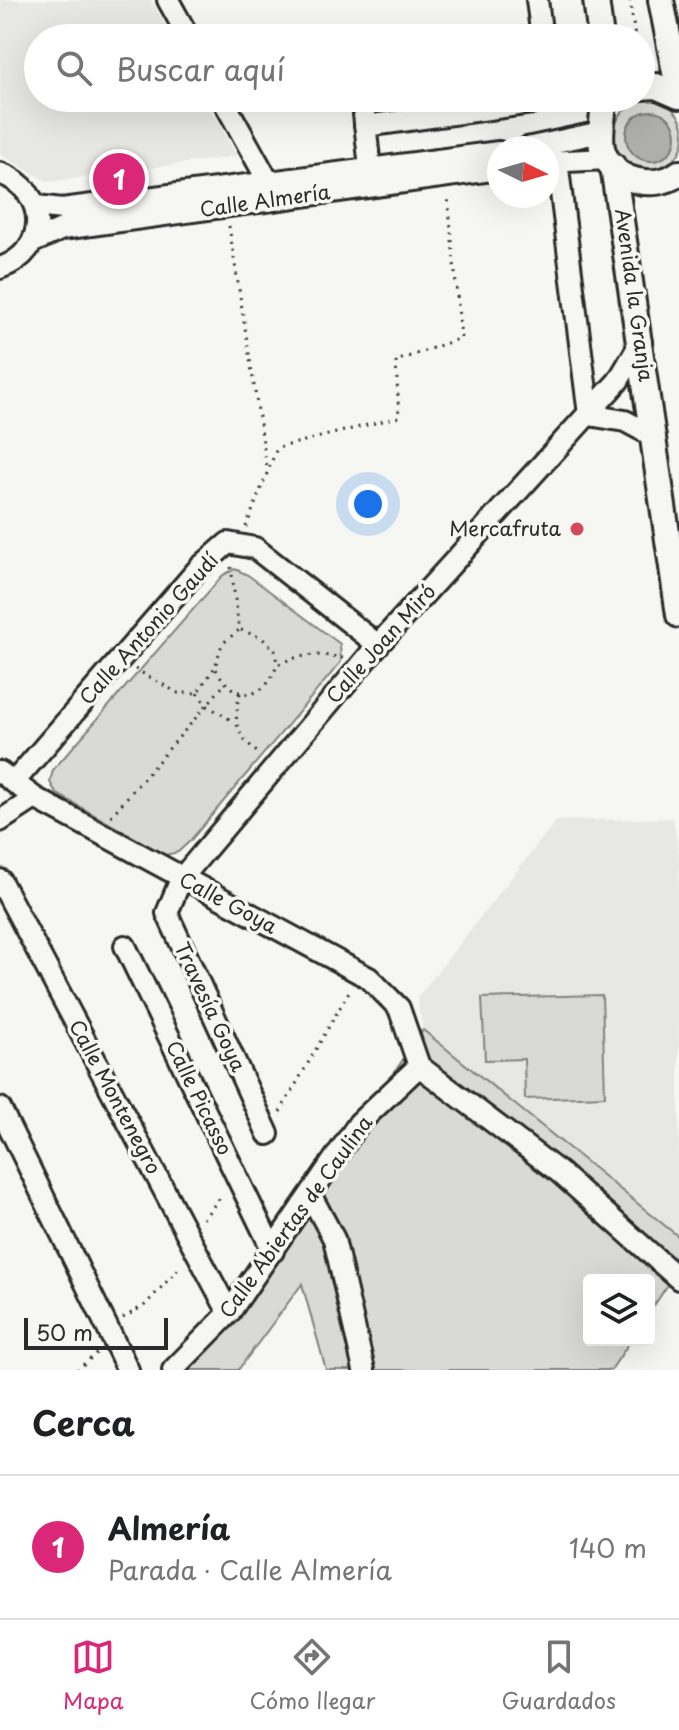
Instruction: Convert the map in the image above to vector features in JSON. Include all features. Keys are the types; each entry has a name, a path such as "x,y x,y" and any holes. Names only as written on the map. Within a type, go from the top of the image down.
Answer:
{"main road":[{"path":"661,0 679,94"},
{"path":"595,3 599,24"},
{"path":"655,86 679,94"},
{"name":"Avenida la Granja","path":"603,118 641,342 679,615"},
{"name":"Avenida la Granja","path":"610,163 631,179 643,183 659,183 679,173"}],"street":[{"path":"168,0 181,24"},
{"path":"537,0 540,24"},
{"path":"230,112 268,181"},
{"path":"364,112 370,168"},
{"path":"365,126 467,112"},
{"path":"557,136 603,118"},
{"name":"Calle Almería","path":"37,206 62,209 487,153"},
{"path":"559,161 610,163"},
{"name":"Calle Almería","path":"0,268 21,258 33,242 62,229 487,171"},
{"path":"0,173 16,180 37,206 39,218 33,242"},
{"path":"559,208 589,415 625,421 655,437"},
{"name":"Calle Joan Miró","path":"181,879 371,653 589,415 618,381 641,342"},
{"name":"Calle Antonio Gaudí","path":"7,777 119,660 199,568 233,544 255,548 371,653"},
{"name":"Calle Goya","path":"7,777 35,798 369,978 399,1008 419,1066"},
{"path":"0,821 35,798"},
{"name":"Travesía Goya","path":"181,879 167,913 268,1134"},
{"name":"Calle Montenegro","path":"0,880 229,1313"},
{"name":"Calle Picasso","path":"125,946 273,1251"},
{"path":"419,1066 559,1172 679,1279"},
{"name":"Calle Abiertas de Caulina","path":"173,1370 229,1313 359,1123 419,1066"},
{"path":"0,1108 128,1370"},
{"path":"311,1196 334,1239 364,1370"}],"path":[{"path":"630,0 633,24"},
{"path":"239,630 233,544 277,448 399,417 396,361 461,338 446,176"},
{"path":"226,206 268,471"},
{"path":"197,693 215,667 222,644 239,630 250,632 275,650 277,665 271,681 254,693 240,693 224,685 215,667"},
{"path":"277,665 292,658 319,653 371,653"},
{"path":"119,660 178,693 197,693 208,706 234,722 243,740 273,768"},
{"path":"97,832 224,685"},
{"path":"234,722 240,693"},
{"path":"77,1370 110,1333 145,1305 196,1250"}],"shaded area":[{"path":"0,0 151,0 164,24 24,24 24,112 213,112 237,156 48,182 0,154"},
{"path":"655,101 668,106 678,116 680,150 668,164 656,169 642,169 630,164 620,154 614,135 617,122 624,112 655,112"},
{"path":"642,113 660,113 674,127 674,145 660,159 642,159 628,145 628,127"},
{"path":"235,569 248,575 340,644 341,662 190,841 178,852 165,855 56,793 50,782 53,770 223,575"},
{"path":"673,818 679,855 679,1237 423,1030 417,998 556,821"},
{"path":"602,995 605,1096 525,1099 524,1059 485,1060 482,998"},
{"path":"423,1030 679,1237 679,1268 655,1304 655,1274 583,1274 583,1346 627,1346 611,1370 326,1370 302,1284 238,1370 178,1370 339,1154"}],"place":[{"name":"Almería","path":"119,179"},
{"name":"Mercafruta","path":"577,529"}]}
